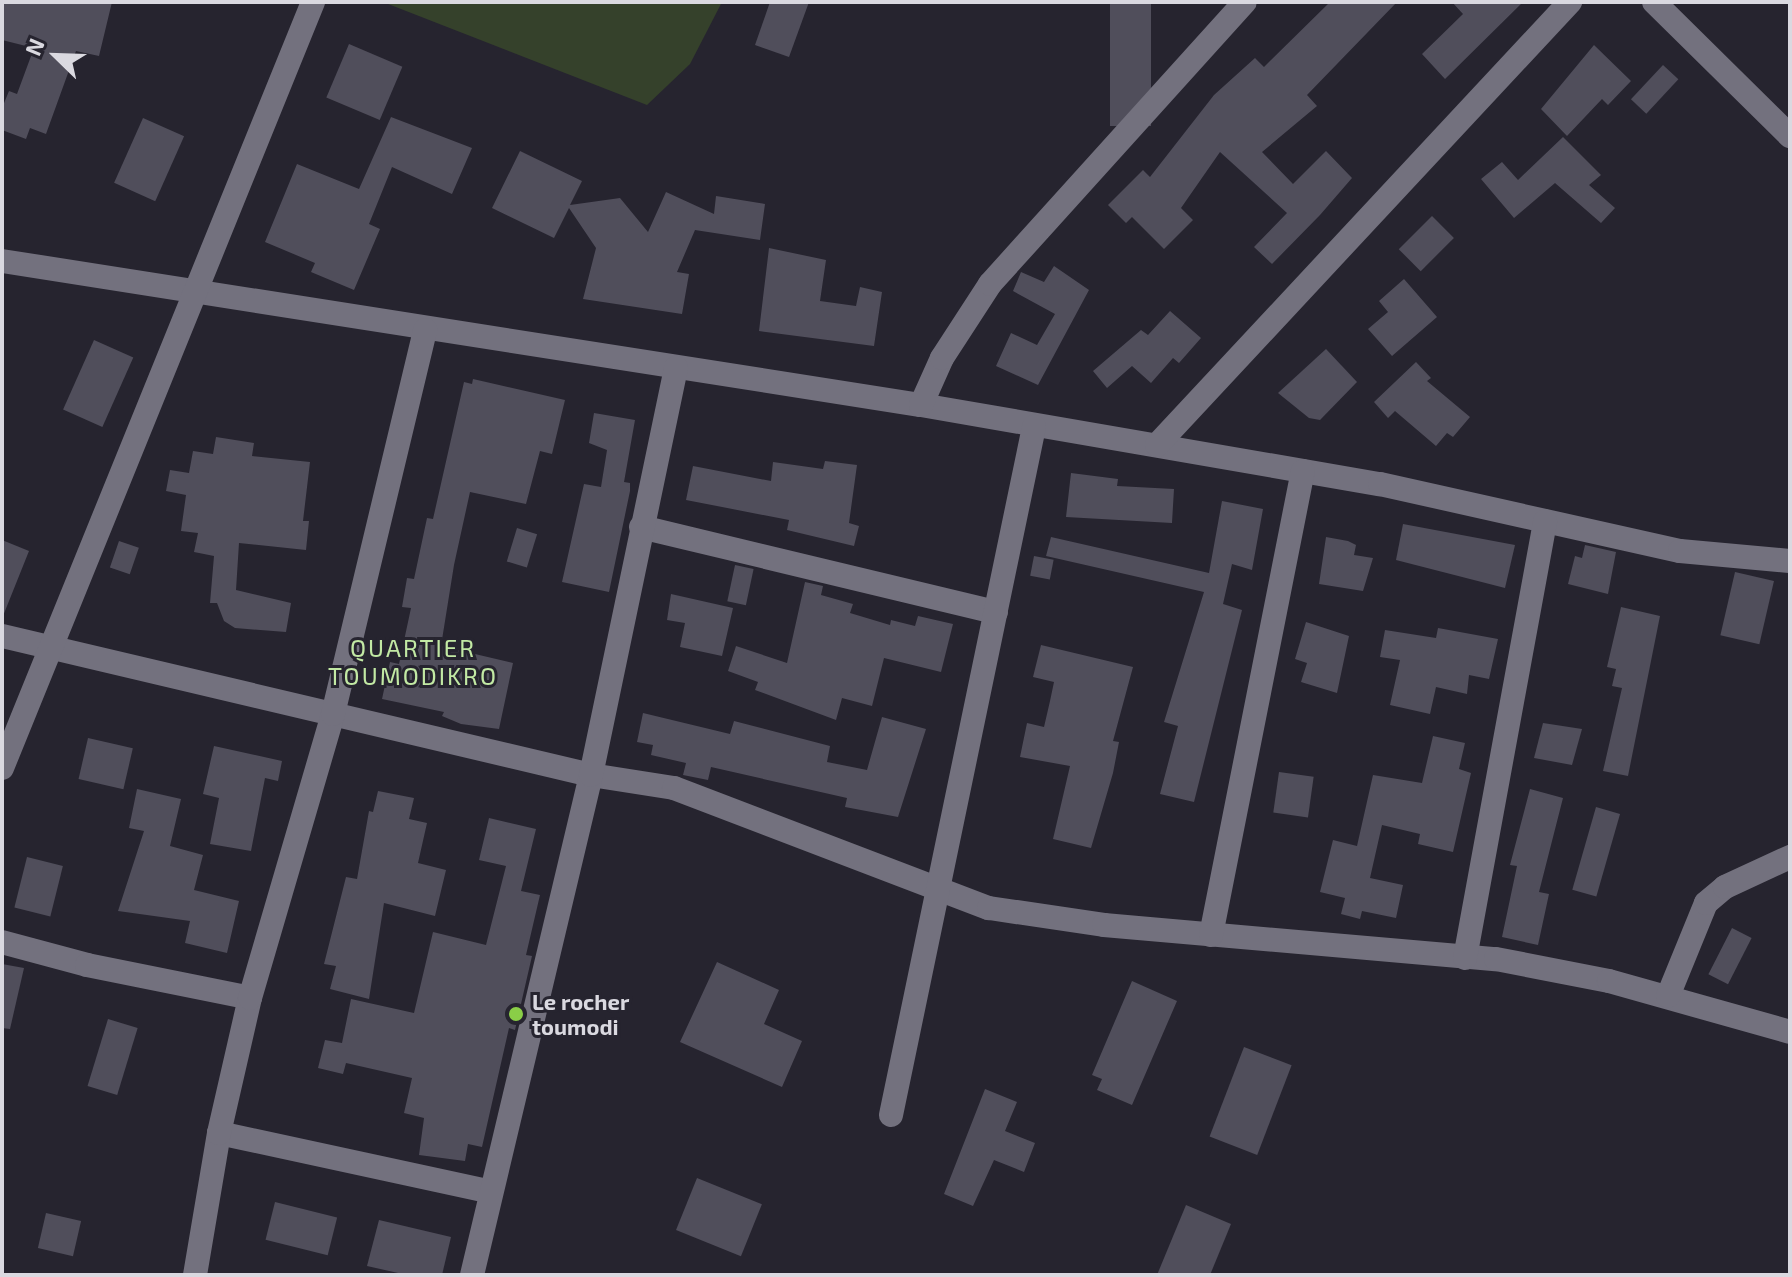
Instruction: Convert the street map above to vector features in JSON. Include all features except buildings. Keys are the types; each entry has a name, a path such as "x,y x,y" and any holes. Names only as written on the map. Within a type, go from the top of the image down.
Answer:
{"street":[{"path":"2,768 47,648 196,295 313,2"},
{"path":"921,405 942,358 990,284 1245,2"},
{"path":"1157,445 1570,2"},
{"path":"1654,2 1790,136"},
{"path":"2,261 196,295 921,405 1034,427 1303,471 1680,551 1790,561"},
{"path":"195,1275 219,1133 250,998 333,714 425,330"},
{"path":"472,1275 591,775 676,368"},
{"path":"891,1115 934,890 1034,427"},
{"path":"1211,935 1303,471"},
{"path":"1465,958 1545,521"},
{"path":"641,527 996,612"},
{"path":"2,636 591,775 712,799 934,890 1038,918 1545,968 1668,996 1790,1032"},
{"path":"1668,996 1706,903 1725,887 1790,857"},
{"path":"2,942 118,972 250,998"},
{"path":"219,1133 491,1192"}],"green space":[{"path":"383,2 722,2 690,64 647,105"}],"place":[{"name":"Le rocher toumodi","path":"516,1014"}],"district":[{"name":"QUARTIER TOUMODIKRO","path":"413,662"}]}
